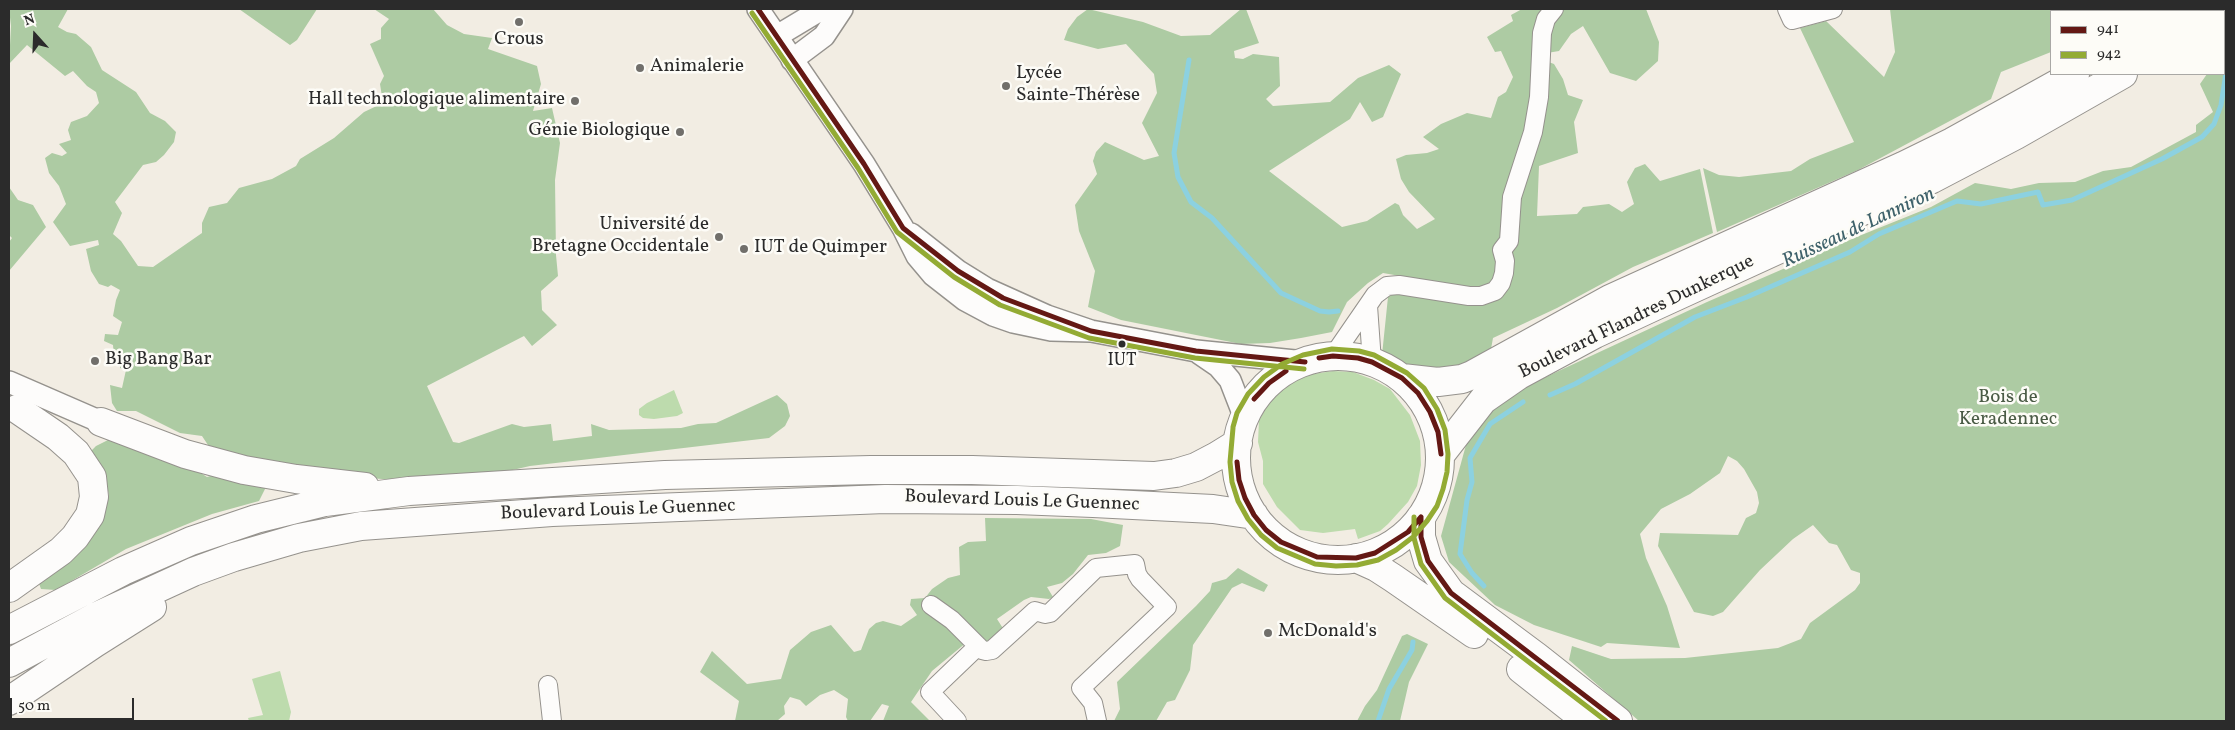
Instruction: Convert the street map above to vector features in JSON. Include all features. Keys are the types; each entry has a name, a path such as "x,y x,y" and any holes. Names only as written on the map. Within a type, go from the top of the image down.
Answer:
{"main road":[{"name":"Boulevard Flandres Dunkerque","path":"1402,378 1438,382 1462,380 1602,303 1903,166 2072,75"},
{"name":"Boulevard Flandres Dunkerque","path":"1441,454 1483,400 1519,375 1595,334 1653,306 1932,179 2016,135 2121,75"},
{"path":"1333,356 1358,358 1372,362 1402,378 1418,393 1430,412 1438,432 1441,454 1436,487 1421,517 1408,532 1392,544 1375,553 1356,558 1336,560 1298,551 1281,542 1266,530 1254,515 1245,498 1239,480 1237,462 1238,443 1244,416 1254,399 1269,383 1286,371 1305,362 1333,356"},
{"path":"9,588 75,537 90,515 94,497 92,477 76,453 58,437 13,407"},
{"path":"89,417 185,454 244,470 296,479 409,491"},
{"name":"Boulevard Louis Le Guennec","path":"9,630 163,552 228,528 325,502 409,491 577,479 770,471 972,470 1154,476 1176,473 1204,464 1238,443"},
{"name":"Boulevard Louis Le Guennec","path":"9,663 151,590 234,557 299,538 395,522 552,512 885,499 1064,502 1213,509 1254,515"},
{"path":"1421,517 1421,537 1428,560 1451,593 1537,657 1618,721"},
{"path":"9,701 130,620 193,587 278,558 442,520"},
{"path":"1356,558 1376,567 1393,578 1473,634 1532,677 1587,721"}],"street":[{"path":"758,9 864,164 903,228 917,256 933,275 955,293 982,309 1013,322 1040,328 1091,331 1196,352 1305,362"},
{"path":"776,36 822,9"},
{"path":"792,60 824,36 842,9"},
{"path":"1333,356 1379,290 1387,286 1399,285 1469,296 1481,296 1496,290 1501,283 1505,261 1502,250 1509,241 1512,197 1532,132 1539,97 1542,33 1546,19 1554,9"},
{"path":"1787,9 1792,20 1834,9"},
{"path":"1368,306 1372,362"},
{"path":"1196,352 1212,361 1230,380 1244,416"},
{"path":"9,382 89,417"},
{"path":"13,407 50,423 62,424 72,419 89,417"},
{"path":"931,605 952,620 982,650 992,650 1036,611 1045,614 1050,613 1096,568 1135,564 1137,574 1167,607 1081,688 1093,703 1097,721"},
{"path":"957,721 930,692 978,646"},
{"path":"548,685 552,721"}],"green space":[{"path":"9,9 68,9 58,27 76,34 91,47 102,70 136,92 150,113 165,121 176,132 174,142 164,155 156,162 143,165 115,202 122,213 113,234 121,241 138,266 153,267 202,233 202,223 209,207 227,203 239,188 272,179 296,166 300,159 334,138 364,112 383,103 380,84 384,76 370,44 381,39 381,28 389,19 374,9 433,9 447,25 464,34 492,38 488,49 537,66 541,84 533,111 552,108 560,143 555,180 558,276 541,291 542,310 557,325 532,346 524,336 427,386 453,442 459,443 512,424 524,427 551,424 553,441 592,436 591,424 609,430 681,428 698,424 716,423 777,395 787,404 790,416 785,426 769,438 530,466 495,474 396,480 299,473 267,485 259,501 212,514 126,549 56,590 41,589 37,578 109,496 107,485 91,451 96,446 108,440 118,439 137,446 147,455 193,468 207,477 214,475 222,454 208,445 202,436 180,433 136,411 117,411 112,403 110,385 122,388 126,370 120,368 120,363 114,357 113,345 104,341 105,334 118,335 122,322 113,316 120,290 111,285 108,287 99,284 91,271 86,249 99,245 98,240 70,246 53,222 66,204 59,186 49,173 45,158 52,153 62,156 67,153 59,144 71,140 68,130 71,122 87,116 99,103 96,92 87,86 73,71 65,76 27,45 9,64 11,26"},
{"path":"239,9 317,9 297,40 290,45"},
{"path":"1088,9 1143,22 1181,36 1210,35 1241,9 1246,9 1259,43 1234,51 1235,58 1243,59 1253,54 1279,57 1280,86 1266,99 1273,106 1330,102 1358,78 1389,65 1401,74 1383,117 1372,122 1360,102 1350,119 1269,171 1342,227 1367,221 1395,203 1399,205 1403,215 1417,229 1435,219 1409,192 1401,179 1396,159 1406,155 1427,153 1439,149 1423,137 1441,124 1467,113 1491,118 1498,97 1506,92 1513,77 1501,51 1495,52 1487,37 1513,21 1511,15 1522,9 1646,9 1659,42 1658,61 1636,81 1610,73 1583,26 1571,34 1559,51 1547,53 1546,61 1554,64 1563,79 1568,95 1583,100 1574,122 1578,153 1539,166 1537,216 1577,214 1583,207 1609,204 1622,212 1634,204 1627,182 1635,168 1645,164 1660,181 1700,169 1713,233 1633,267 1557,308 1493,338 1491,349 1456,369 1399,367 1382,355 1388,297 1401,289 1400,276 1383,273 1368,283 1347,302 1332,332 1301,338 1270,343 1241,344 1121,320 1088,307 1095,271 1079,231 1075,205 1097,174 1093,161 1096,152 1105,142 1144,160 1159,156 1142,123 1157,93 1154,74 1126,44 1098,49 1064,40 1068,29 1077,17"},
{"path":"1890,9 2144,9 2050,10 2050,52 2001,72 1991,99 1858,170 1717,232 1703,168 1719,175 1739,177 1791,171 1810,159 1854,142 1800,28 1826,21 1884,77 1895,52"},
{"name":"Bois de Keradennec","path":"2226,49 2226,721 1639,721 1569,660 1572,646 1611,659 1685,658 1778,648 1801,639 1810,623 1855,590 1860,583 1860,573 1851,570 1837,545 1829,543 1813,525 1793,539 1760,570 1723,612 1713,616 1694,612 1658,546 1660,533 1738,535 1746,518 1756,513 1759,503 1757,492 1744,469 1737,461 1728,456 1720,473 1690,494 1661,509 1640,534 1646,558 1667,606 1680,648 1607,643 1601,647 1534,625 1495,605 1449,562 1441,536 1469,434 1483,417 1522,388 1707,302 1931,207 1975,183 2011,189 2039,183 2075,182 2103,171 2131,167 2196,132 2196,125 2213,112 2200,84 2206,75 2225,75"},
{"path":"9,187 18,200 33,205 46,227 9,271 9,242 12,238 9,235"},
{"path":"1333,371 1353,372 1390,389 1410,415 1420,441 1421,465 1417,486 1408,502 1380,531 1358,539 1355,529 1323,533 1300,530 1277,507 1263,484 1263,461 1258,442 1259,420 1271,400 1289,384 1306,375"},
{"path":"674,390 683,413 677,416 654,419 643,418 639,415 639,409 647,403"},
{"path":"985,518 1091,519 1123,525 1120,546 1106,553 1088,555 1073,574 1062,583 1047,587 1053,597 1049,599 1031,597 997,619 1006,633 987,646 967,642 932,671 911,702 930,721 883,721 889,706 882,704 870,721 848,721 846,717 848,699 834,690 820,695 806,706 800,700 790,697 784,706 785,714 777,721 735,721 739,701 700,672 712,651 747,684 781,679 790,650 811,632 831,625 854,652 861,650 869,629 876,623 883,621 901,626 917,615 910,605 911,599 925,598 932,589 948,578 960,575 959,547 968,542 986,541"},
{"path":"1238,568 1268,585 1264,592 1242,583 1232,588 1193,645 1190,670 1175,700 1167,702 1156,721 1114,721 1120,709 1117,682 1196,606 1210,591 1212,583 1226,579"},
{"path":"1407,634 1428,644 1409,682 1400,721 1357,721 1377,690 1402,636"},
{"path":"280,671 291,712 289,721 249,721 248,718 263,715 252,679"}],"waterway":[{"path":"1189,60 1174,153 1178,177 1191,202 1212,218 1281,293 1320,311 1338,311"},
{"name":"Ruisseau de Lanniron","path":"1550,395 1575,384 1695,317 1747,297 1850,252 1879,234 1957,201 1981,204 2038,192 2043,205 2072,200 2162,159 2202,137 2214,124 2221,105 2226,73"},
{"name":"Ruisseau de Lanniron","path":"1484,586 1472,573 1460,554 1467,500 1472,482 1470,458 1490,424 1523,402"},
{"name":"Ruisseau de Lanniron","path":"1378,721 1389,689 1412,650 1413,642"}],"transit line":[{"name":"941","path":"758,9 864,164 903,228 958,271 1003,298 1091,331 1196,351 1305,362"},
{"name":"942","path":"752,13 858,168 897,232 954,277 1000,305 1089,338 1195,358 1304,369"},
{"name":"942","path":"1233,427 1237,413 1248,394 1264,377 1282,364 1303,355 1332,349 1359,351 1374,355 1407,373 1424,388 1437,409 1445,430 1448,454 1447,472 1443,489 1437,506 1427,521 1413,537 1396,550 1378,560 1357,565 1315,564 1277,548 1261,535 1248,519 1238,501 1232,482 1230,462 1233,428"},
{"name":"941","path":"1319,358 1333,356 1358,358 1372,362 1402,378 1418,393 1430,412 1438,432 1441,454"},
{"name":"941","path":"1254,399 1269,383 1286,371"},
{"name":"941","path":"1237,462 1239,480 1245,498 1254,515 1266,530 1281,542 1317,557 1356,558 1375,553 1408,532 1421,517"},
{"name":"942","path":"1414,517 1414,538 1421,564 1445,598 1606,721"},
{"name":"941","path":"1421,517 1421,537 1428,561 1451,593 1618,721"}],"place":[{"name":"Crous","path":"519,22"},
{"name":"Animalerie","path":"640,68"},
{"name":"Lycée Sainte-Thérèse","path":"1006,86"},
{"name":"Hall technologique alimentaire","path":"575,101"},
{"name":"Génie Biologique","path":"680,132"},
{"name":"Université de Bretagne Occidentale","path":"719,237"},
{"name":"IUT de Quimper","path":"744,249"},
{"name":"IUT","path":"1122,344"},
{"name":"Big Bang Bar","path":"95,361"},
{"name":"McDonald's","path":"1268,633"}]}
